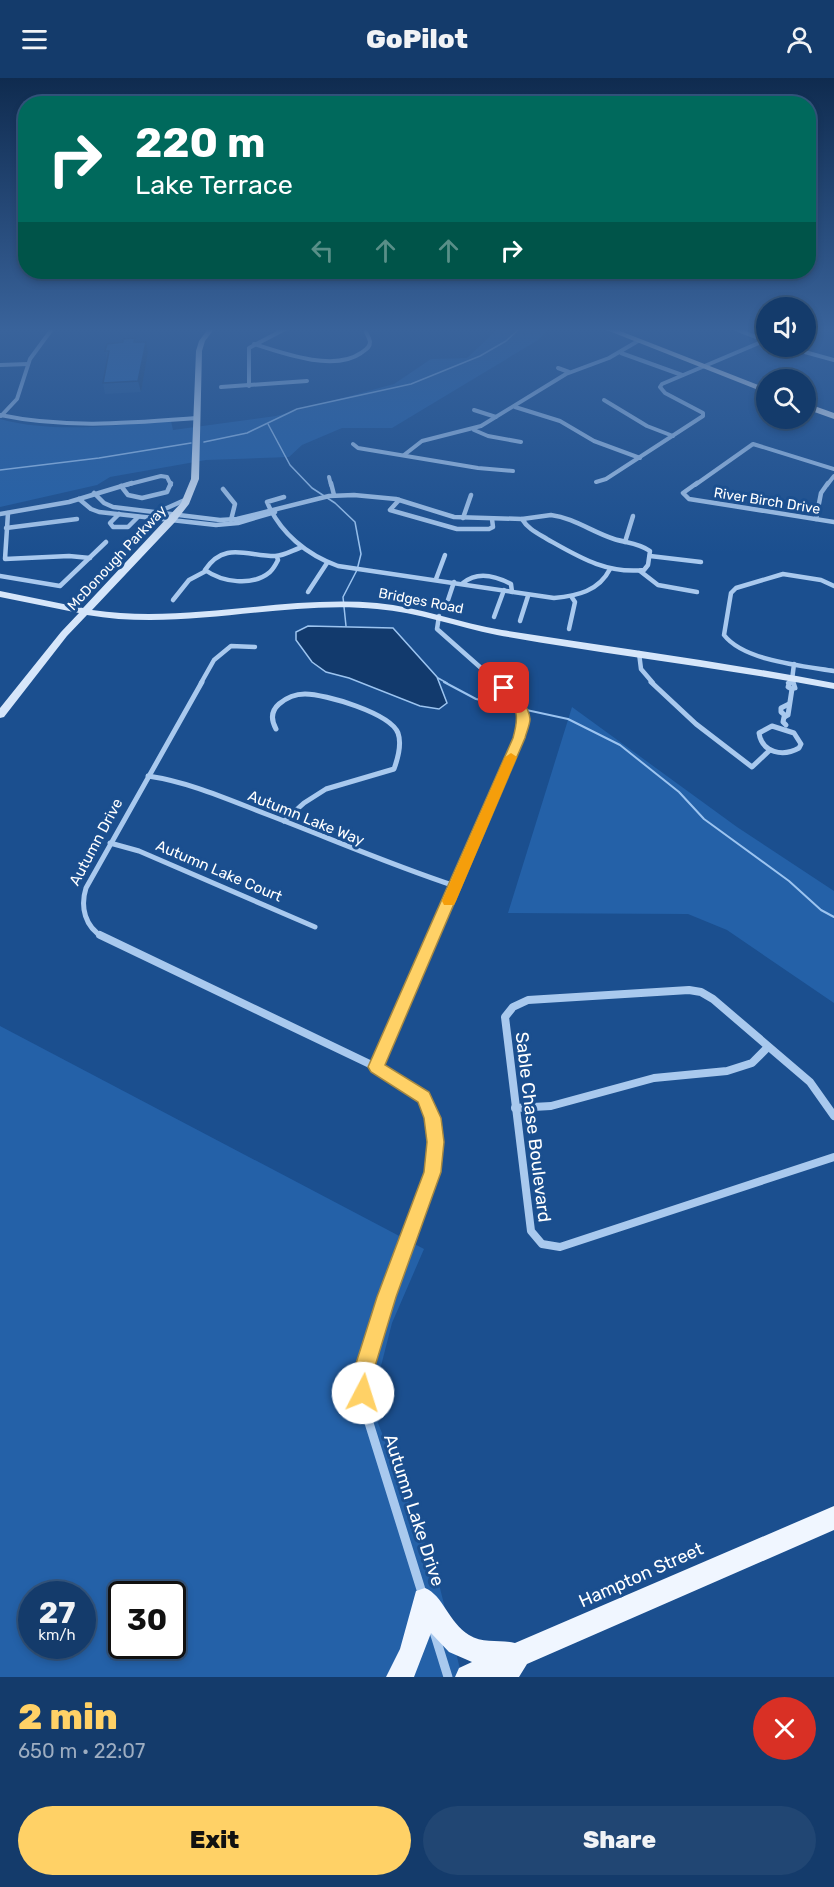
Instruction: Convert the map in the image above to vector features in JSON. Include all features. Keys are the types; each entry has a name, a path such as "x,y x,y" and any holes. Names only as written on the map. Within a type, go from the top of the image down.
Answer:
{"main road":[{"path":"816,405 834,412"},
{"path":"816,410 834,416"},
{"name":"Hampton Street","path":"468,1677 834,1518"},
{"path":"425,1600 447,1636 469,1649 490,1655 518,1655"},
{"path":"399,1677 409,1662 419,1632 425,1600"},
{"path":"505,1677 518,1655"}],"street":[{"path":"0,415 15,404"},
{"name":"McDonough Parkway","path":"0,715 64,634 174,518 188,499 195,479 198,404"},
{"path":"404,455 422,441 474,430 520,404"},
{"path":"610,404 647,426 673,436"},
{"path":"596,482 606,479 704,416 703,413 686,404"},
{"path":"515,407 560,421 594,441 640,458"},
{"path":"474,410 496,417"},
{"path":"0,415 30,423 60,426 198,418"},
{"path":"474,430 488,436 521,442"},
{"path":"352,444 358,447 478,468 513,471"},
{"name":"River Birch Drive","path":"834,469 770,447 750,445 683,494 689,499 834,522"},
{"path":"0,514 79,499 94,493 121,486 162,476 167,477 171,484 167,492 142,498 128,495 121,486"},
{"path":"816,519 820,493 834,476"},
{"path":"328,477 334,495"},
{"path":"223,489 235,504 231,522"},
{"path":"94,493 107,505 141,512 169,509 188,499"},
{"path":"153,512 204,524 231,522 334,495 367,495 399,500 441,514 463,518 522,519 547,515 563,516 613,539 644,546 649,550 650,556 647,568 640,570 610,569 577,558 528,527 522,519"},
{"path":"463,518 471,495"},
{"path":"284,497 267,502 271,512 302,547 314,557 327,563 463,583 545,598 571,596 593,589 608,576 610,569"},
{"path":"79,499 93,510 157,523 159,527 157,536"},
{"path":"399,500 390,510 451,528 489,529 492,527 492,519"},
{"path":"124,509 110,524 113,527 128,527 141,512"},
{"path":"5,559 8,513"},
{"path":"625,542 633,516"},
{"path":"138,518 174,518"},
{"path":"0,533 6,530 77,519"},
{"path":"0,576 59,586 106,542"},
{"path":"173,600 189,580 206,571 211,561 227,553 243,552 277,557 302,547"},
{"path":"0,562 5,559 21,561 71,555 90,558"},
{"path":"436,579 446,555"},
{"path":"650,556 701,562"},
{"path":"206,571 227,581 239,581 270,573 278,560 277,557"},
{"path":"308,592 327,563"},
{"path":"640,570 647,580 654,584 698,592"},
{"path":"834,586 821,580 780,574 736,588 731,592 724,635 726,640 758,656 834,671"},
{"path":"463,583 470,577 496,576 511,584 512,592"},
{"path":"447,603 454,582"},
{"path":"494,617 504,590"},
{"name":"Bridges Road","path":"0,594 85,611 144,618 172,618 308,604 380,606 439,616 495,631 639,652 834,686"},
{"path":"520,621 528,596"},
{"path":"569,629 574,602 571,596"},
{"path":"376,1067 519,738 524,719 518,704 504,688 446,641 437,629 439,616"},
{"name":"Autumn Drive","path":"255,647 231,646 213,660 110,843 82,899 82,910 87,923 99,935 376,1067"},
{"path":"639,652 641,669 656,687 696,724 752,766 770,750"},
{"path":"786,726 772,726 759,733 760,741 770,750 789,753 799,748 801,744 797,735 783,722 787,716 781,712 781,708 789,704 792,689 795,688 793,679 795,664"},
{"path":"276,729 272,723 274,709 282,701 305,694 331,700 379,717 394,726 398,734 399,747 394,769 387,774 342,782 301,804 284,821"},
{"name":"Autumn Lake Way","path":"148,776 168,778 284,821 397,868 455,886"},
{"name":"Autumn Lake Court","path":"110,843 139,851 315,927"},
{"name":"Sable Chase Boulevard","path":"834,1116 810,1082 713,999 696,991 528,1000 508,1011 504,1022 531,1231 534,1239 547,1247 560,1247 834,1157"},
{"path":"515,1108 551,1106 654,1078 727,1071 752,1063 768,1047"},
{"name":"Autumn Lake Drive","path":"376,1067 424,1097 432,1118 436,1142 432,1172 387,1297 362,1376 365,1410 448,1677"}],"shaded area":[{"path":"322,404 432,404 392,428 342,428 302,445 289,457 206,460 110,477 97,485 0,507 0,419 21,424 64,427 171,421 173,430 276,416"},
{"path":"308,626 393,628 437,677 447,703 439,709 420,706 349,678 326,672 312,662 296,640 296,632"},
{"path":"572,707 737,827 834,891 834,1003 727,930 688,914 508,913"},
{"path":"0,1026 424,1249 392,1323 371,1405 436,1572 462,1677 0,1677"}],"waterway":[{"path":"204,442 247,433 297,409 322,404"},
{"path":"268,424 290,465 312,488 335,503 355,522 361,554 357,570 343,597 346,626"},
{"path":"0,470 99,458 191,443"},
{"path":"438,678 447,683"},
{"path":"444,682 476,699 568,719 620,745 679,792 704,819 789,881 821,910 834,917"}],"slow traffic":[{"path":"449,901 511,757"}],"route":[{"path":"363,1393 362,1376 387,1297 432,1172 436,1142 432,1118 424,1097 376,1067 519,738 524,719 518,704 504,688"}]}
